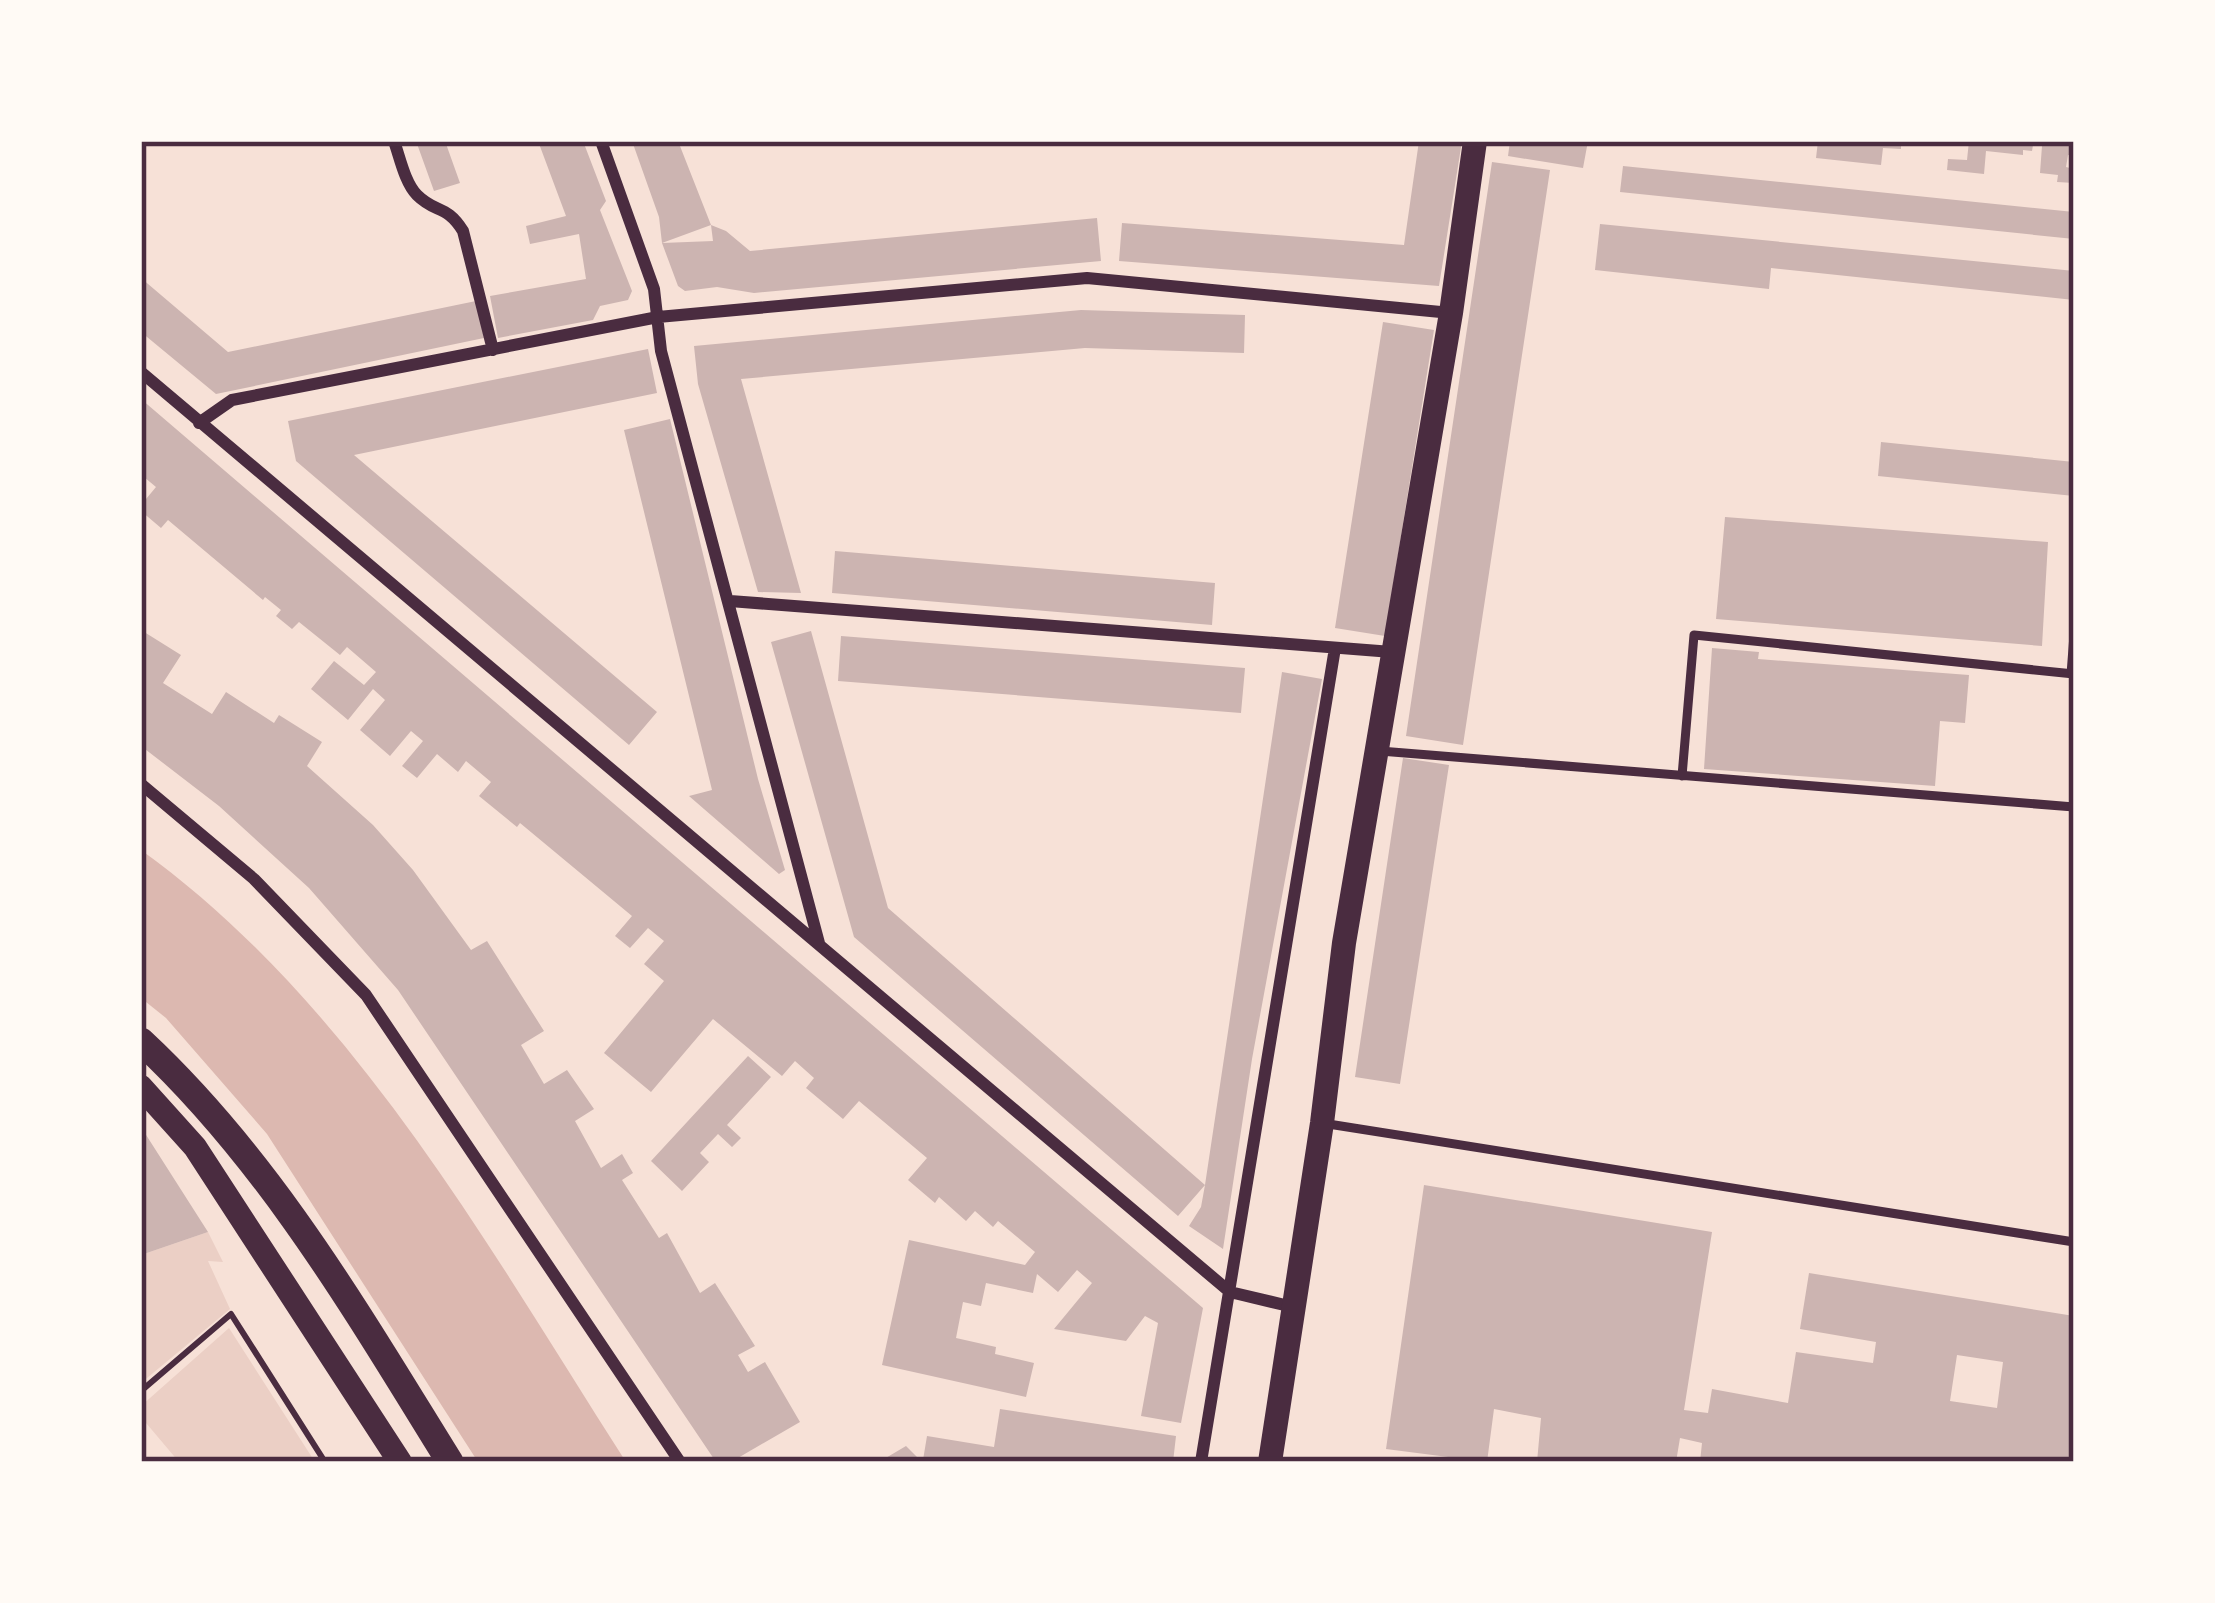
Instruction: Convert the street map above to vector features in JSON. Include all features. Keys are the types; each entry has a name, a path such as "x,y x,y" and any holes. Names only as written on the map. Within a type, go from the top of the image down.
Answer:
{"main road":[{"path":"1270,1462 1322,1123 1344,943 1451,313 1475,141"},
{"path":"141,1041 226,1130 292,1214 450,1462"},
{"path":"141,1087 195,1147 400,1462"}],"street":[{"path":"394,141 412,191 452,213 463,231 494,350"},
{"path":"601,141 654,289 661,352 819,943"},
{"path":"200,423 232,400 658,317 1087,278 1451,313"},
{"path":"141,372 1229,1292 1293,1307"},
{"path":"730,601 1392,652"},
{"path":"1201,1462 1335,649"},
{"path":"141,784 254,879 366,995 680,1462"}],"lane":[{"path":"1682,776 1694,635 2072,674 2074,635"},
{"path":"1374,750 2074,807"},
{"path":"1322,1123 2074,1242"}],"path":[{"path":"141,1391 231,1314 325,1462"}],"shaded area":[{"path":"141,850 217,911 287,980 351,1054 467,1213 626,1462 478,1462 267,1134 166,1018 141,998"},
{"path":"208,1232 223,1262 208,1261 230,1309 141,1383 141,1255"},
{"path":"229,1328 315,1462 179,1462 141,1417 141,1406"}],"building":[{"path":"416,141 445,141 460,183 434,191"},
{"path":"538,141 583,141 606,201 600,210 632,291 628,300 600,306 593,320 498,338 490,296 586,279 579,234 530,244 526,226 566,216"},
{"path":"632,141 678,141 711,225 662,243 659,217"},
{"path":"1419,141 1462,141 1439,286 1119,261 1122,223 1404,245"},
{"path":"1510,141 1588,141 1583,168 1508,156"},
{"path":"1818,141 1901,141 1901,149 1883,148 1881,165 1816,158"},
{"path":"1969,141 2074,141 2074,156 2068,155 2066,167 2074,169 2074,183 2057,182 2058,175 2040,173 2042,146 2033,145 2023,155 1986,151 1984,174 1947,170 1948,159 1967,160"},
{"path":"1492,162 1550,170 1463,745 1406,736"},
{"path":"1623,166 2074,212 2074,239 1620,192"},
{"path":"1097,218 1101,261 754,293 717,287 685,291 678,286 662,243 713,241 711,225 750,251"},
{"path":"1600,224 2074,271 2074,300 1771,268 1769,289 1595,270"},
{"path":"141,278 228,352 476,301 484,338 216,394 141,332"},
{"path":"1081,310 1245,315 1244,353 1085,348 741,379 801,593 758,592 698,384 694,346"},
{"path":"1383,322 1434,330 1385,636 1335,628"},
{"path":"648,349 657,393 354,455 657,712 629,745 296,461 288,421"},
{"path":"141,399 1203,1308 1181,1423 1141,1416 1158,1323 1145,1316 1126,1341 1054,1329 1092,1283 1077,1270 1058,1292 1037,1274 1033,1293 986,1283 981,1306 963,1302 956,1338 996,1347 995,1354 1034,1363 1026,1397 882,1365 909,1240 1025,1265 1035,1252 998,1221 993,1227 975,1211 966,1221 939,1197 935,1203 908,1180 927,1158 859,1101 843,1119 806,1088 814,1078 795,1061 782,1076 713,1019 651,1092 604,1053 664,981 644,964 664,941 648,928 630,948 615,936 632,916 520,823 517,827 479,796 491,782 466,761 458,772 437,754 417,778 402,766 423,741 411,731 390,756 360,730 385,700 373,689 348,720 311,689 334,661 364,685 376,672 347,647 340,655 299,622 292,629 276,616 281,610 168,520 161,528 141,511 156,487 144,477 141,480"},
{"path":"670,419 758,779 785,870 779,874 689,796 712,790 624,430"},
{"path":"1881,442 2074,462 2074,496 1878,476"},
{"path":"1725,517 2048,542 2042,646 1716,619"},
{"path":"835,551 1215,583 1212,625 832,593"},
{"path":"141,630 181,655 163,683 212,714 226,692 274,723 279,715 322,742 307,766 373,825 413,870 471,950 487,941 544,1031 521,1045 544,1084 567,1070 594,1109 575,1121 601,1168 622,1154 633,1173 622,1180 659,1238 667,1233 700,1293 715,1283 755,1346 738,1355 748,1372 765,1362 800,1422 731,1462 716,1462 398,990 309,888 219,806 141,746"},
{"path":"811,631 888,908 1205,1185 1178,1216 854,937 771,642"},
{"path":"841,636 1245,668 1241,713 838,681"},
{"path":"1712,648 1759,652 1758,659 1969,675 1965,723 1940,721 1935,786 1704,769"},
{"path":"1282,672 1322,679 1252,1059 1223,1249 1189,1226 1201,1207"},
{"path":"1403,758 1449,765 1400,1084 1355,1077"},
{"path":"748,1056 771,1077 727,1125 741,1138 732,1147 718,1134 700,1153 709,1162 682,1191 651,1161"},
{"path":"141,1127 208,1232 141,1255"},
{"path":"1424,1185 1712,1232 1684,1410 1708,1413 1712,1389 1788,1403 1796,1352 1873,1363 1876,1342 1800,1329 1809,1273 2074,1316 2074,1462 1700,1462 1702,1443 1680,1438 1676,1462 1537,1462 1541,1418 1494,1409 1487,1462 1386,1449","holes":["1957,1355 2003,1362 1997,1408 1950,1401"]},
{"path":"1000,1409 1176,1436 1173,1462 923,1460 927,1436 994,1447"},
{"path":"906,1446 922,1462 879,1462"}]}
